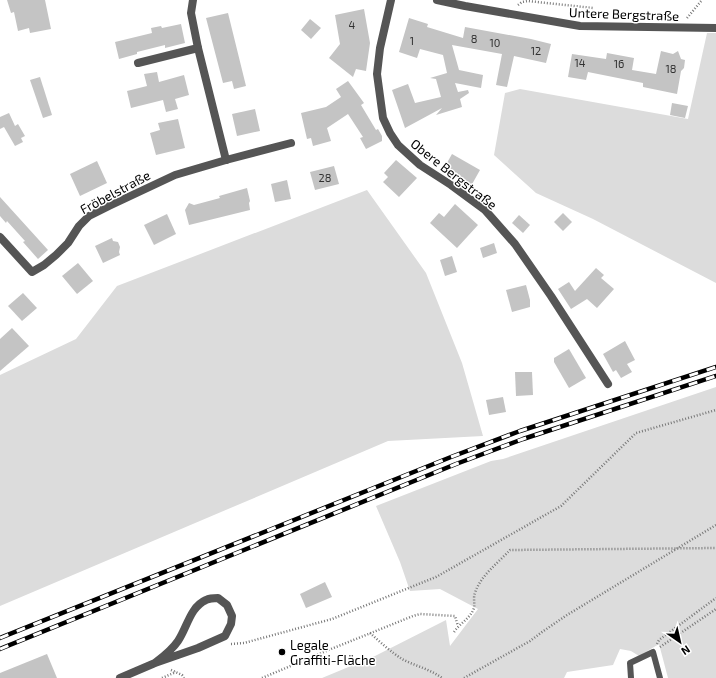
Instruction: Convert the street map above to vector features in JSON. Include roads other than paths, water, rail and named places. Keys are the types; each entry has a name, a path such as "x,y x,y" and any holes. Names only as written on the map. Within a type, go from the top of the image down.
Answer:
{"street":[{"path":"193,0 191,13 198,48 226,160"},
{"name":"Obere Bergstraße","path":"391,0 380,48 377,74 383,118 390,133 398,145 420,165 451,185 484,210 515,244 551,296 608,384"},
{"name":"Untere Bergstraße","path":"437,0 580,26 716,28"},
{"path":"138,63 198,48"},
{"name":"Fröbelstraße","path":"0,237 32,272 44,265 56,255 68,243 79,226 89,216 175,175 291,143"},
{"path":"120,678 225,636 231,624 232,616 227,605 218,598 206,600 196,607 172,649 156,663"}],"lane":[{"path":"631,678 630,663 653,652 660,678"}],"railway":[{"path":"0,638 451,457 520,431 716,367"},
{"path":"0,649 456,464 523,439 716,376"}],"place":[{"name":"Legale Graffiti-Fläche","path":"282,652"}]}
